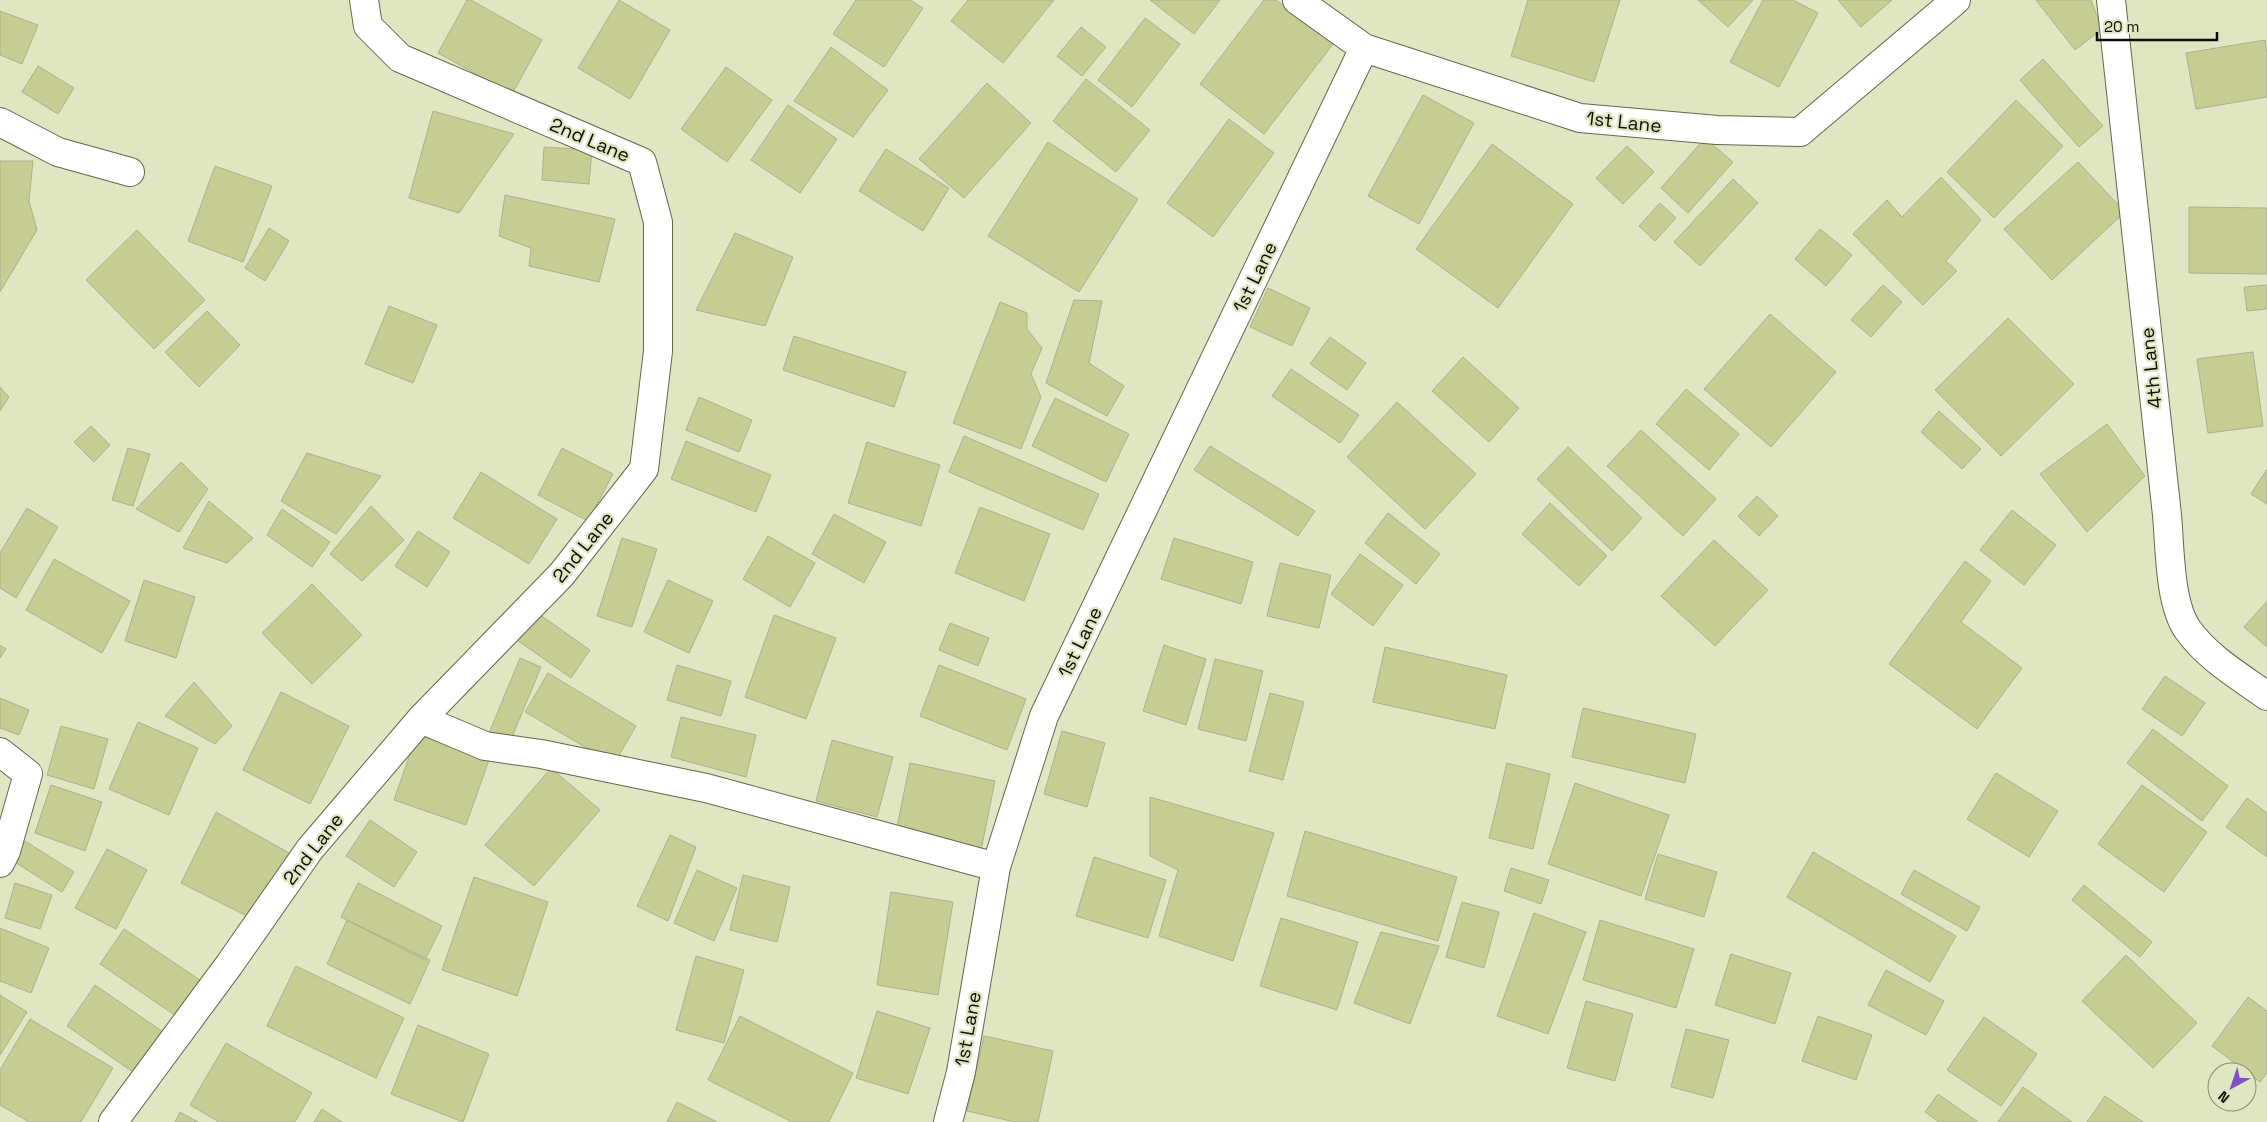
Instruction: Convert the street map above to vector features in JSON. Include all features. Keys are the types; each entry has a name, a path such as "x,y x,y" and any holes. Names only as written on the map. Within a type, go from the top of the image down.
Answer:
{"street":[{"name":"2nd Lane","path":"113,1122 229,965 310,849 421,719 562,574 644,469 658,351 658,222 642,162 400,58 368,26 364,0"},
{"path":"1297,0 1364,48"},
{"name":"1st Lane","path":"948,1122 960,1072 996,867 1044,716 1364,48 1580,118 1717,130 1800,132 1956,0"},
{"name":"4th Lane","path":"2111,0 2167,515 2174,596 2187,629 2214,658 2267,696"},
{"path":"0,122 58,152 130,172"},
{"path":"421,719 485,746 541,754 706,788 996,867"},
{"path":"0,752 28,774 6,851 0,863"}],"building":[{"path":"467,0 471,0 542,40 512,94 438,53"},
{"path":"619,0 670,30 630,99 578,68"},
{"path":"856,0 910,0 923,8 884,67 833,34"},
{"path":"968,0 1054,0 1003,63 951,21"},
{"path":"1150,0 1220,0 1194,34"},
{"path":"1264,0 1276,0 1333,44 1264,134 1200,84"},
{"path":"1528,0 1620,0 1594,82 1511,56"},
{"path":"1698,0 1753,0 1728,27"},
{"path":"1763,0 1793,0 1818,13 1779,87 1730,62"},
{"path":"1838,0 1892,0 1861,27"},
{"path":"2036,0 2091,0 2102,29 2075,50"},
{"path":"0,11 38,25 22,64 0,55"},
{"path":"1145,18 1180,44 1132,107 1098,80"},
{"path":"1081,27 1106,47 1082,76 1057,56"},
{"path":"2265,40 2267,54 2267,97 2196,109 2186,53"},
{"path":"831,47 888,90 853,137 794,101"},
{"path":"2043,59 2103,126 2079,147 2020,80"},
{"path":"38,66 74,88 58,114 22,92"},
{"path":"726,67 772,100 727,162 681,129"},
{"path":"1086,79 1150,130 1116,172 1053,121"},
{"path":"987,83 1031,123 964,198 919,159"},
{"path":"1423,95 1474,123 1419,224 1368,196"},
{"path":"2016,100 2063,146 1994,218 1947,172"},
{"path":"788,105 837,139 800,193 751,160"},
{"path":"433,111 514,134 459,213 409,198"},
{"path":"1229,119 1274,153 1213,237 1167,203"},
{"path":"1705,138 1733,162 1688,213 1661,188"},
{"path":"1048,142 1138,199 1079,292 988,236"},
{"path":"1492,144 1573,204 1498,308 1416,249"},
{"path":"1627,146 1654,172 1623,204 1596,178"},
{"path":"544,147 592,150 589,184 542,180"},
{"path":"886,149 949,188 923,231 859,191"},
{"path":"0,161 33,161 29,201 37,230 0,292"},
{"path":"2078,162 2125,212 2052,280 2004,229"},
{"path":"215,166 272,186 243,262 188,241"},
{"path":"1941,177 1981,220 1946,261 1957,271 1923,305 1853,234 1887,200 1902,217"},
{"path":"1733,179 1758,203 1700,266 1674,242"},
{"path":"505,195 615,219 599,282 529,266 531,248 499,236"},
{"path":"1660,203 1676,218 1655,241 1639,226"},
{"path":"2189,207 2267,208 2267,274 2189,273"},
{"path":"269,228 289,241 265,281 245,268"},
{"path":"1820,229 1852,255 1826,286 1795,259"},
{"path":"137,230 205,300 154,349 86,280"},
{"path":"735,233 793,257 765,326 696,310"},
{"path":"1883,285 1902,302 1871,337 1851,320"},
{"path":"2267,285 2267,309 2247,311 2244,287"},
{"path":"1268,288 1310,308 1292,346 1250,327"},
{"path":"1074,300 1102,301 1089,363 1124,386 1107,416 1046,383"},
{"path":"1000,302 1027,313 1027,329 1042,348 1031,374 1041,397 1021,449 953,423"},
{"path":"389,306 437,325 413,383 365,364"},
{"path":"207,311 240,345 199,387 165,352"},
{"path":"1770,314 1836,372 1771,447 1704,389"},
{"path":"2008,318 2074,384 2001,456 1935,390"},
{"path":"794,336 906,372 894,407 783,370"},
{"path":"1330,337 1366,363 1347,390 1310,364"},
{"path":"2253,352 2263,426 2208,433 2197,359"},
{"path":"1463,357 1519,408 1489,442 1432,391"},
{"path":"1291,369 1359,415 1340,443 1272,396"},
{"path":"0,387 9,397 0,411"},
{"path":"1686,389 1739,434 1709,470 1656,424"},
{"path":"699,397 752,420 739,452 686,430"},
{"path":"1055,398 1129,434 1106,482 1032,446"},
{"path":"1397,402 1476,474 1425,529 1347,457"},
{"path":"1939,411 1981,449 1962,469 1921,432"},
{"path":"2107,424 2145,476 2087,532 2040,474"},
{"path":"91,426 110,445 94,462 74,442"},
{"path":"1641,430 1716,499 1683,536 1607,466"},
{"path":"964,436 1099,494 1083,530 949,472"},
{"path":"686,441 771,475 756,512 671,479"},
{"path":"867,442 940,465 921,526 848,503"},
{"path":"1210,446 1315,511 1298,536 1194,470"},
{"path":"1568,447 1642,518 1612,551 1537,479"},
{"path":"128,448 150,454 133,506 112,500"},
{"path":"562,448 613,474 588,521 538,495"},
{"path":"307,453 381,476 336,534 281,501"},
{"path":"181,462 208,489 179,532 136,509"},
{"path":"2267,469 2267,504 2251,494"},
{"path":"481,472 557,519 529,564 453,518"},
{"path":"1757,496 1778,516 1759,536 1738,516"},
{"path":"209,501 253,538 227,563 183,548"},
{"path":"1550,503 1607,556 1579,586 1522,534"},
{"path":"371,506 404,540 362,581 330,554"},
{"path":"980,507 1050,534 1024,601 955,573"},
{"path":"27,508 58,527 16,598 0,588 0,553"},
{"path":"282,509 330,542 312,567 267,535"},
{"path":"2012,510 2056,545 2024,585 1980,550"},
{"path":"1388,513 1440,554 1416,584 1365,543"},
{"path":"834,514 886,542 864,583 812,554"},
{"path":"418,531 450,552 427,587 395,566"},
{"path":"768,536 815,563 790,607 743,579"},
{"path":"622,538 657,549 632,627 597,616"},
{"path":"1174,538 1253,562 1241,604 1161,579"},
{"path":"1714,540 1768,590 1715,646 1661,596"},
{"path":"1360,554 1403,585 1373,626 1331,594"},
{"path":"54,559 130,601 102,653 26,610"},
{"path":"1965,561 1991,581 1961,622 2022,668 1977,729 1889,664"},
{"path":"1280,563 1331,575 1319,628 1267,616"},
{"path":"144,580 195,597 176,658 125,641"},
{"path":"668,580 713,601 689,653 644,632"},
{"path":"312,584 362,635 312,684 262,633"},
{"path":"2267,601 2267,647 2244,627"},
{"path":"536,612 590,650 571,678 517,640"},
{"path":"774,615 836,638 806,719 745,697"},
{"path":"950,623 989,638 978,666 939,650"},
{"path":"0,645 6,649 0,658"},
{"path":"1164,645 1206,659 1186,725 1143,711"},
{"path":"1385,647 1507,675 1495,729 1373,702"},
{"path":"520,658 541,667 510,742 489,733"},
{"path":"1215,659 1263,671 1246,741 1198,729"},
{"path":"677,665 731,681 721,716 667,700"},
{"path":"939,665 1026,699 1007,750 920,716"},
{"path":"548,673 636,726 614,764 525,712"},
{"path":"2165,676 2205,703 2182,736 2142,709"},
{"path":"194,682 232,726 215,744 165,716"},
{"path":"281,692 349,726 310,804 243,770"},
{"path":"1270,693 1304,702 1283,780 1249,771"},
{"path":"0,698 29,710 19,735 0,728"},
{"path":"1583,708 1696,734 1685,783 1572,757"},
{"path":"681,717 756,735 746,777 671,757"},
{"path":"138,722 198,748 169,815 109,789"},
{"path":"61,726 108,739 94,789 47,775"},
{"path":"2153,729 2228,786 2202,821 2127,763"},
{"path":"1062,731 1105,743 1087,807 1044,794"},
{"path":"417,734 489,760 466,825 394,800"},
{"path":"832,740 893,757 877,817 816,801"},
{"path":"910,763 995,781 981,850 896,832"},
{"path":"1507,763 1550,774 1533,849 1489,838"},
{"path":"551,768 600,810 534,886 485,845"},
{"path":"1996,773 2058,811 2029,857 1967,819"},
{"path":"1575,783 1669,815 1641,896 1548,864"},
{"path":"51,785 102,802 85,851 35,833"},
{"path":"2142,785 2207,832 2164,892 2098,844"},
{"path":"1150,797 1274,833 1233,961 1159,936 1178,870 1150,856"},
{"path":"2247,798 2267,813 2267,857 2226,827"},
{"path":"216,812 298,858 247,916 181,883"},
{"path":"370,820 417,852 394,887 346,856"},
{"path":"1305,831 1457,877 1438,941 1287,896"},
{"path":"670,835 696,847 668,921 637,906"},
{"path":"25,841 74,872 62,892 13,861"},
{"path":"107,849 147,870 116,929 75,908"},
{"path":"1813,852 1956,936 1930,982 1787,897"},
{"path":"1658,854 1717,872 1704,917 1645,899"},
{"path":"1094,857 1166,880 1148,938 1076,916"},
{"path":"1511,868 1549,880 1541,904 1504,891"},
{"path":"697,870 737,888 714,941 674,923"},
{"path":"1914,870 1980,907 1967,931 1901,894"},
{"path":"743,875 790,887 777,942 730,930"},
{"path":"474,877 548,902 517,996 442,970"},
{"path":"15,883 52,895 40,929 5,918"},
{"path":"358,883 442,926 425,960 341,917"},
{"path":"2084,885 2152,942 2140,957 2072,900"},
{"path":"891,892 953,902 938,995 877,985"},
{"path":"1462,902 1499,912 1484,968 1446,957"},
{"path":"1534,913 1586,932 1548,1034 1497,1016"},
{"path":"1281,918 1358,942 1337,1010 1260,986"},
{"path":"347,920 430,960 410,1004 327,964"},
{"path":"1600,920 1694,949 1676,1008 1583,980"},
{"path":"0,928 49,948 31,993 0,981"},
{"path":"124,929 200,980 176,1016 100,964"},
{"path":"1381,932 1439,946 1410,1024 1354,1003"},
{"path":"1731,954 1791,973 1775,1024 1715,1005"},
{"path":"2126,955 2197,1023 2153,1068 2082,1001"},
{"path":"696,956 744,970 724,1043 676,1030"},
{"path":"296,966 404,1018 376,1078 267,1026"},
{"path":"1886,970 1944,1001 1926,1035 1868,1005"},
{"path":"95,985 169,1036 140,1077 67,1026"},
{"path":"0,995 27,1012 0,1055"},
{"path":"2248,997 2267,1011 2267,1073 2260,1082 2257,1080 2257,1062 2233,1062 2212,1046"},
{"path":"1586,1001 1633,1014 1615,1081 1567,1068"},
{"path":"877,1011 930,1028 908,1094 856,1078"},
{"path":"740,1016 853,1073 829,1122 792,1122 708,1080"},
{"path":"1818,1016 1872,1035 1856,1080 1802,1061"},
{"path":"1984,1017 2037,1054 2001,1106 1947,1070"},
{"path":"30,1019 113,1068 81,1122 29,1122 0,1105 0,1070"},
{"path":"418,1025 489,1054 463,1122 391,1094"},
{"path":"1686,1029 1729,1040 1713,1098 1671,1087"},
{"path":"984,1036 1053,1051 1038,1122 1015,1122 967,1111"},
{"path":"226,1043 312,1093 295,1122 219,1122 190,1105"},
{"path":"2023,1087 2072,1122 1998,1122"},
{"path":"1938,1094 1978,1122 1939,1122 1925,1112"},
{"path":"2105,1096 2143,1122 2087,1122"},
{"path":"677,1102 717,1122 667,1122"},
{"path":"322,1109 342,1122 314,1122"},
{"path":"180,1112 198,1122 175,1122"}]}
